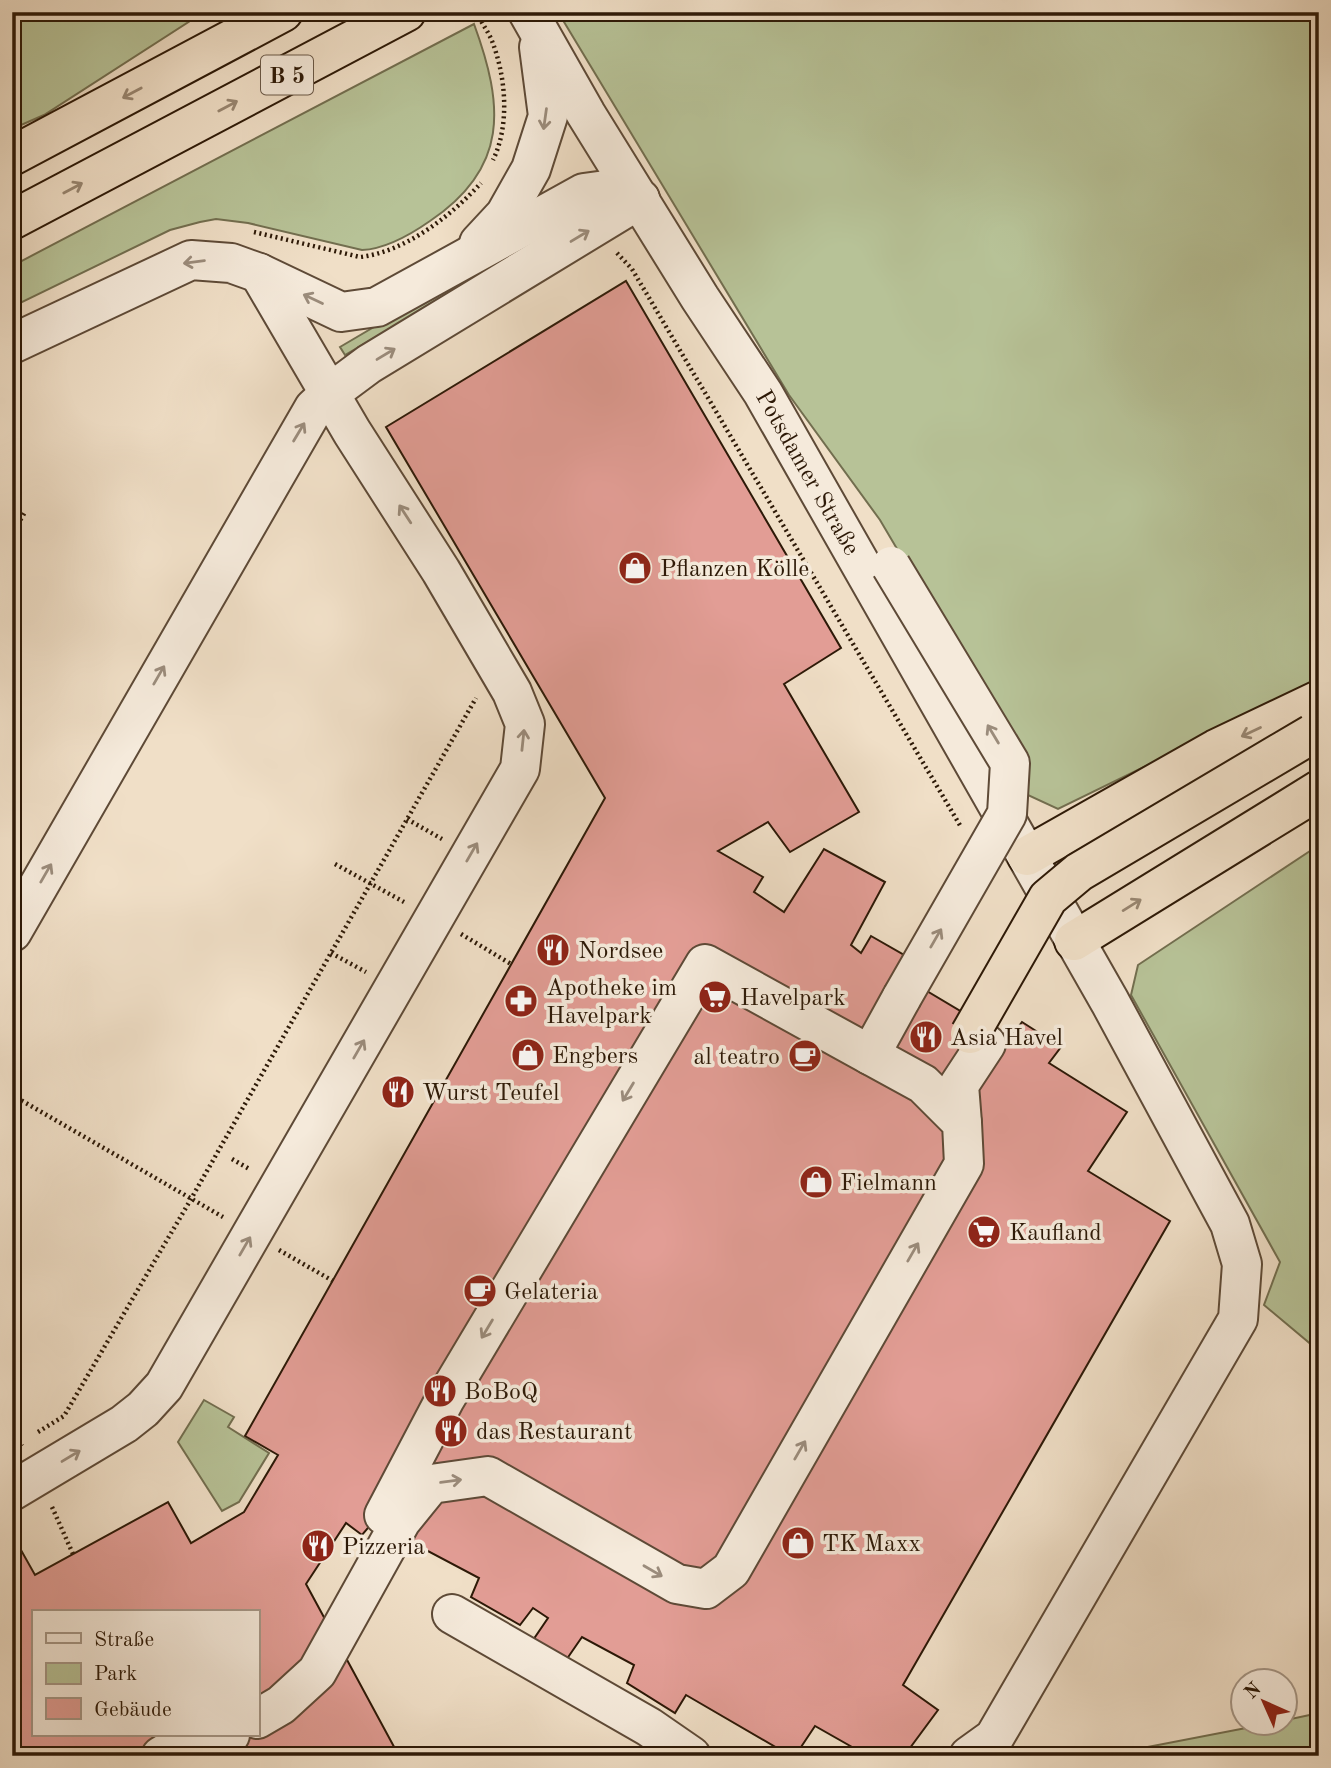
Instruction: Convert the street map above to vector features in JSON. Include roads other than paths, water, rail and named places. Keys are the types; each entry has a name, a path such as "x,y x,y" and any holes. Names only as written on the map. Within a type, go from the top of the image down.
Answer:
{"highway":[{"name":"B 5","path":"12,156 284,12"},
{"name":"B 5","path":"12,220 406,12"},
{"path":"1027,856 1216,749 1317,729"},
{"path":"978,1039 1060,910 1086,888 1317,729"},
{"path":"1073,941 1319,790"}],"street":[{"name":"Potsdamer Straße","path":"532,20 586,114 700,298 764,393 1110,1002 1230,1224 1242,1264 1238,1319 995,1738 969,1756"},
{"path":"464,259 505,215 531,169 548,116 532,20"},
{"path":"12,344 191,260 231,263 341,312 377,307 584,192 613,189 640,199"},
{"path":"12,932 314,408 369,364 640,199"},
{"path":"12,1491 124,1424 143,1409 164,1386 520,769 525,724 512,692 442,571 352,432 260,274"},
{"path":"764,393 891,566 1010,763 1007,814 870,1055"},
{"path":"267,1703 304,1659 393,1517 446,1399 705,964 923,1084 962,1123"},
{"path":"923,1084 939,1063 978,1039"},
{"path":"393,1517 431,1484 488,1476 677,1584 706,1589 732,1570 964,1164 959,1085 978,1039"},
{"path":"452,1614 649,1727 691,1756"},
{"path":"161,1756 194,1736"},
{"path":"195,1756 228,1736"}],"place":[{"name":"Pflanzen Kölle","path":"635,568"},
{"name":"Nordsee","path":"553,950"},
{"name":"Havelpark","path":"715,997"},
{"name":"Apotheke im Havelpark","path":"521,1001"},
{"name":"Asia Havel","path":"926,1037"},
{"name":"Engbers","path":"528,1055"},
{"name":"al teatro","path":"805,1056"},
{"name":"Wurst Teufel","path":"398,1092"},
{"name":"Fielmann","path":"816,1182"},
{"name":"Kaufland","path":"984,1232"},
{"name":"Gelateria","path":"480,1291"},
{"name":"BoBoQ","path":"440,1391"},
{"name":"das Restaurant","path":"451,1431"},
{"name":"TK Maxx","path":"798,1543"},
{"name":"Pizzeria","path":"318,1546"}]}
